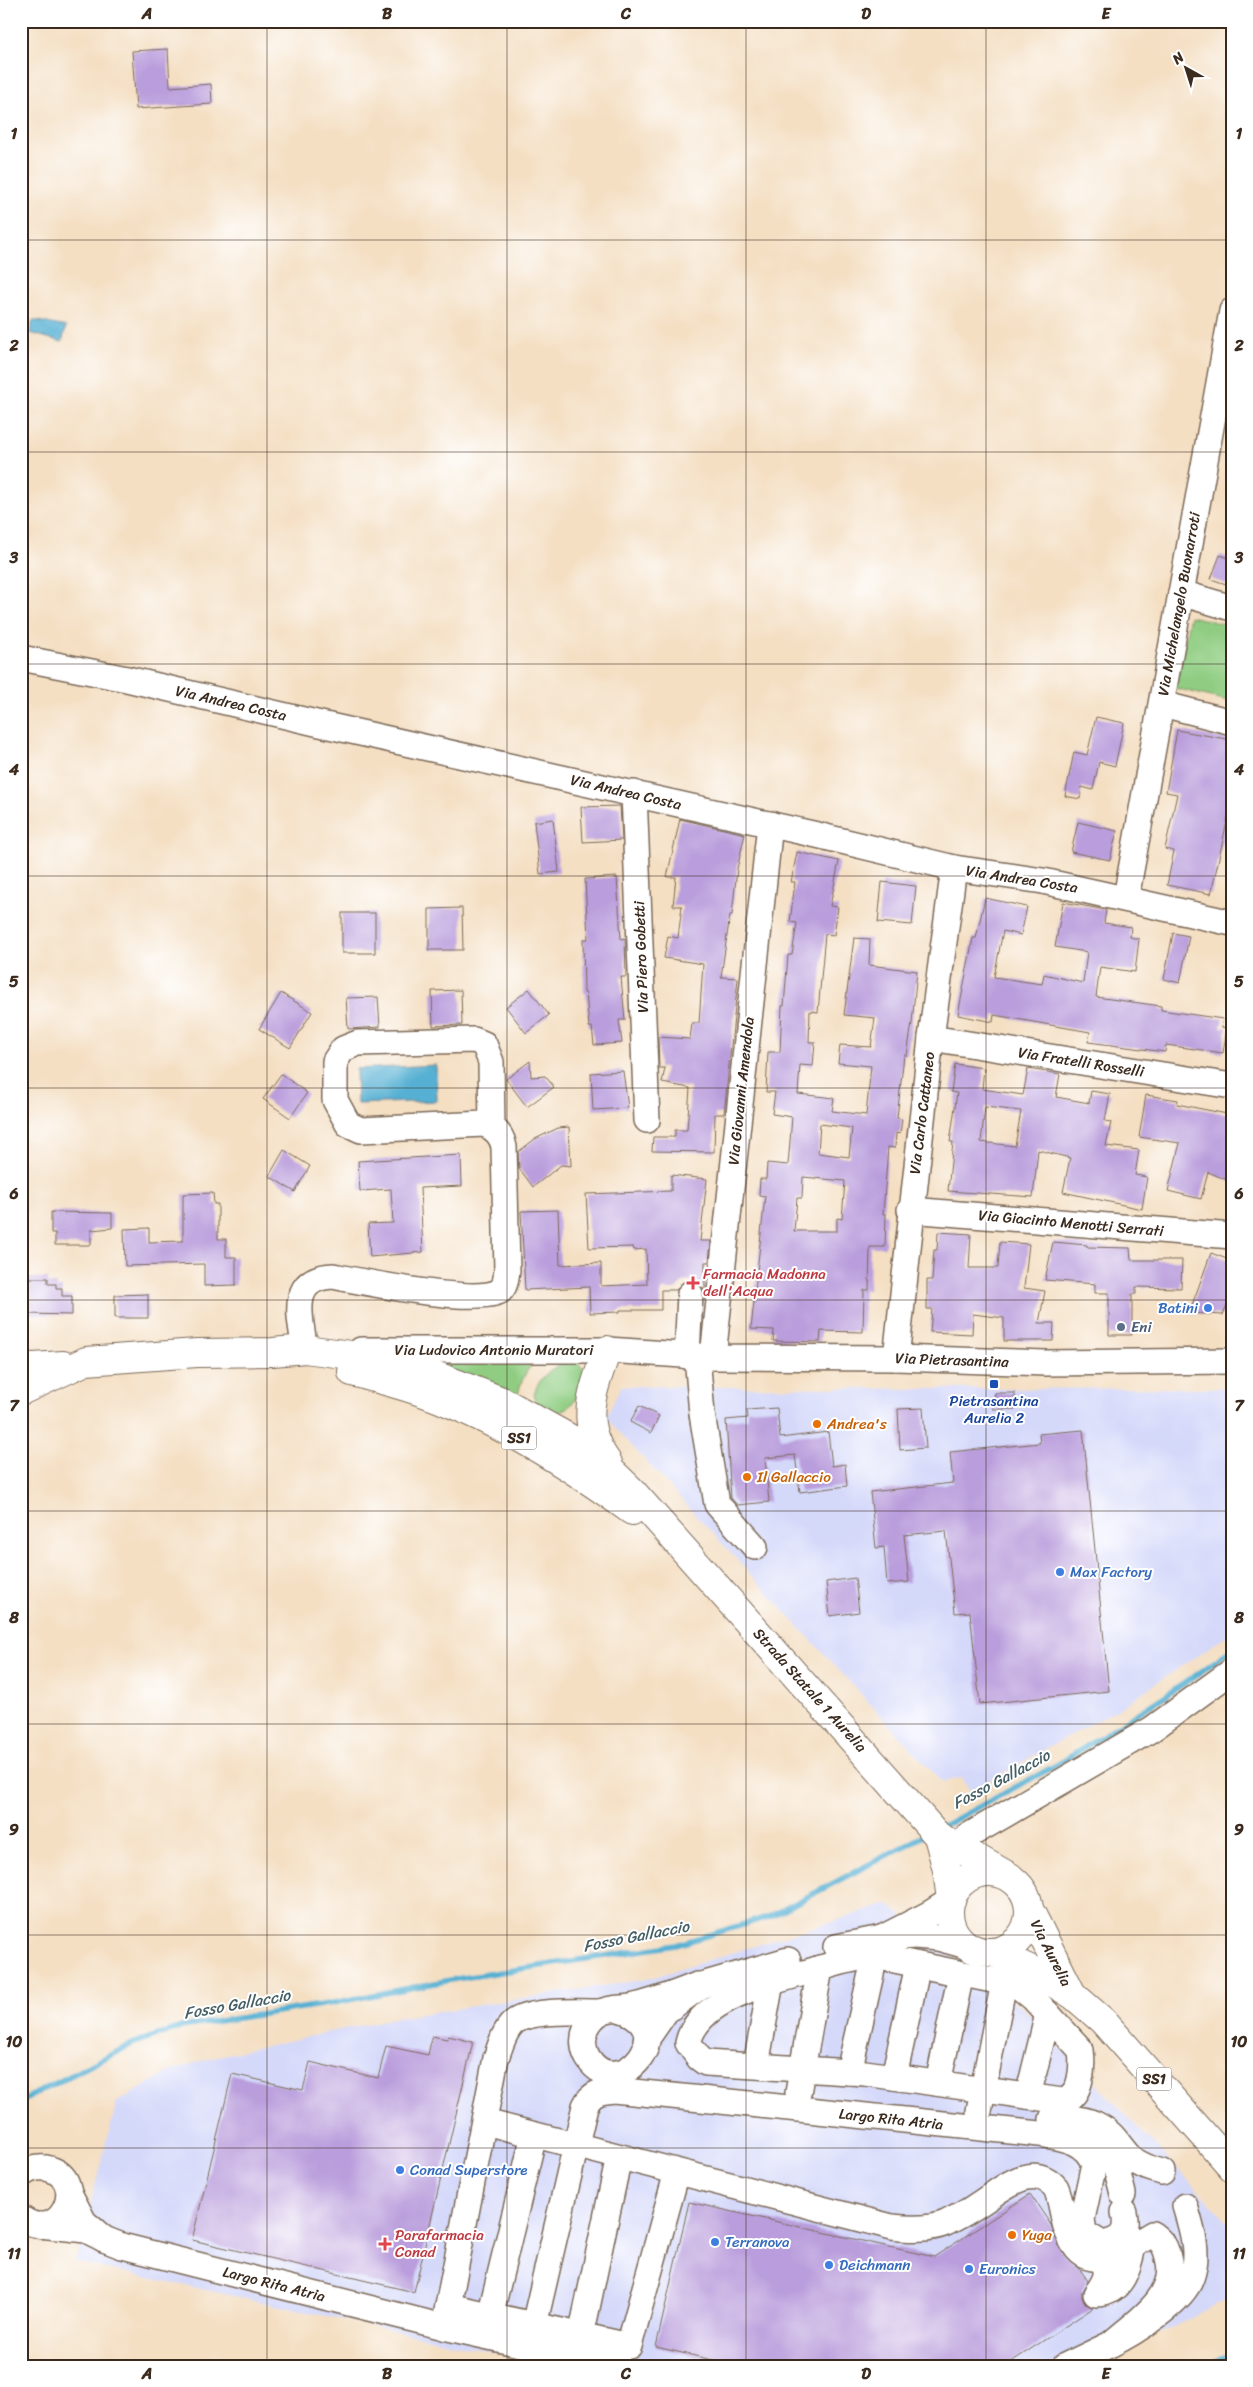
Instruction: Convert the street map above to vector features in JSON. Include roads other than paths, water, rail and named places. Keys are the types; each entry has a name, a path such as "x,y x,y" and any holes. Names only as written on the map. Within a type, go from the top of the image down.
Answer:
{"main road":[{"name":"Strada Statale 1 Aurelia","path":"21,1391 86,1361 211,1352 273,1352 310,1349 401,1365 427,1372 502,1401 571,1439 604,1464 793,1671 938,1836"},
{"path":"607,1350 592,1393 590,1424 599,1451 622,1482"},
{"name":"Strada Statale 1 Aurelia","path":"211,1352 339,1369 438,1398 506,1429 583,1476 679,1546"},
{"path":"21,1366 52,1366 86,1361"},
{"name":"SS1","path":"938,1836 1010,1877 1024,1892 1030,1911"},
{"name":"SS1","path":"938,1836 947,1870 951,1900 949,1910 953,1930 967,1946 984,1952 993,1952"},
{"path":"951,1900 957,1887 975,1874 989,1872 1010,1877"},
{"path":"993,1952 1008,1948 1020,1939 1027,1926 1030,1911"},
{"name":"Via Aurelia","path":"1030,1911 1073,1995"},
{"name":"Via Aurelia","path":"993,1952 1036,1972 1073,1995 1103,2021 1232,2167"}],"street":[{"name":"Via Michelangelo Buonarroti","path":"1126,898 1232,311"},
{"path":"1180,593 1232,608"},
{"name":"Via Andrea Costa","path":"21,658 127,679 634,793 954,868 1043,881 1232,923"},
{"path":"1162,704 1232,722"},
{"name":"Via Piero Gobetti","path":"634,793 648,1120"},
{"name":"Via Giovanni Amendola","path":"692,1356 770,824"},
{"name":"Via Carlo Cattaneo","path":"896,1358 910,1210 954,868"},
{"name":"Via Fratelli Rosselli","path":"931,1038 1232,1086"},
{"path":"310,1349 299,1311 300,1297 305,1287 322,1277 333,1276 461,1295 485,1295 499,1291 504,1287 507,1270 503,1140 492,1127 484,1124 361,1130 348,1124 335,1100 335,1061 343,1048 358,1043 474,1040 484,1044 491,1062 492,1127"},
{"name":"Via Giacinto Menotti Serrati","path":"910,1210 1232,1236"},
{"path":"690,1294 692,1356 718,1504 754,1547"},
{"name":"Via Ludovico Antonio Muratori","path":"310,1349 607,1350 692,1356"},
{"name":"Via Pietrasantina","path":"692,1356 896,1358 1046,1363 1230,1355"},
{"path":"968,1836 1152,1730 1232,1671"},
{"path":"951,1900 878,1947 855,1959 771,1982 734,1996 716,2007 699,2021 690,2031 688,2043 699,2058 706,2063 849,2072 938,2083 1046,2126"},
{"path":"532,2336 490,2316 446,2317 496,2058 506,2033 513,2022 535,2014 610,2011 635,2006 697,1985 826,1949 878,1947 916,1936 938,1938 967,1946"},
{"path":"656,2078 798,2092 981,2100 1028,2096 1066,2100 1078,2087 1080,2050 1026,1991 1017,1985 918,1965 878,1947"},
{"path":"849,2072 878,1947"},
{"path":"894,2077 918,1965"},
{"path":"798,2092 820,1968"},
{"path":"938,2083 961,1974"},
{"path":"756,2065 771,1982"},
{"path":"981,2100 1004,1982"},
{"path":"691,2099 656,2078 647,2061 646,2042 643,2026 637,2018 610,2011 588,2024 584,2032 584,2050 594,2066 611,2073 621,2072 638,2062 646,2042 666,2011 702,1985"},
{"path":"1028,2096 1048,2014"},
{"name":"Largo Rita Atria","path":"532,2336 585,2106 587,2100 599,2092 614,2090 691,2099 1046,2126 1090,2132 1102,2142 1117,2168 1124,2203 1126,2226 1122,2235 1113,2242 1102,2244 1089,2238 1082,2226 1094,2164 1091,2156 1085,2148 1046,2126"},
{"name":"Largo Rita Atria","path":"1046,2126 1072,2118 1102,2127 1114,2137 1133,2160 1144,2168 1170,2176 1182,2189 1195,2242 1195,2256 1191,2279 1163,2310 1124,2338 1065,2366"},
{"path":"485,2122 858,2219 910,2229 943,2224 977,2206 1003,2186 1030,2176 1040,2177 1051,2182 1056,2188 1066,2227 1074,2244 1083,2253 1100,2258 1123,2252 1143,2240 1171,2229 1181,2219 1185,2206"},
{"path":"490,2316 534,2135"},
{"path":"581,2336 618,2157"},
{"name":"Largo Rita Atria","path":"21,2175 32,2169 50,2169 65,2181 84,2222 104,2238"},
{"path":"1124,2203 1127,2187 1138,2175 1154,2171 1162,2172"},
{"name":"Largo Rita Atria","path":"532,2336 581,2336 629,2346 677,2172"},
{"name":"Largo Rita Atria","path":"30,2221 48,2224 61,2216 66,2210 70,2195"},
{"name":"Largo Rita Atria","path":"1111,2344 1151,2308 1164,2293 1170,2280 1170,2268 1164,2243 1143,2240 1134,2227 1124,2203"},
{"name":"Largo Rita Atria","path":"30,2221 86,2230 122,2246 532,2336 619,2366"},
{"path":"1100,2258 1107,2270 1106,2278 1096,2294 1111,2291 1118,2284 1143,2240"}],"water":[{"path":"33,320 66,327 62,342 30,333"},
{"path":"436,1065 437,1101 357,1104 356,1069"}],"waterway":[{"name":"Fosso Gallaccio","path":"940,1828 1062,1762 1191,1679 1232,1649"},
{"name":"Fosso Gallaccio","path":"21,2101 134,2043 181,2027 328,2004 456,1979 676,1945 771,1916 927,1834"},
{"path":"1207,2366 1232,2354"}],"place":[{"name":"Farmacia Madonna dell'Acqua","path":"693,1283"},
{"name":"Batini","path":"1208,1308"},
{"name":"Eni","path":"1121,1327"},
{"name":"Pietrasantina Aurelia 2","path":"994,1384"},
{"name":"Andrea's","path":"817,1424"},
{"name":"Il Gallaccio","path":"747,1477"},
{"name":"Max Factory","path":"1060,1572"},
{"name":"Conad Superstore","path":"400,2170"},
{"name":"Yuga","path":"1012,2235"},
{"name":"Terranova","path":"715,2242"},
{"name":"Parafarmacia Conad","path":"385,2244"},
{"name":"Deichmann","path":"829,2265"},
{"name":"Euronics","path":"969,2269"}]}
